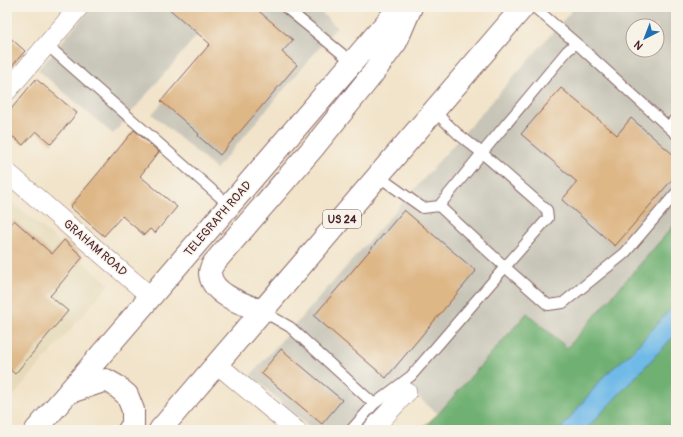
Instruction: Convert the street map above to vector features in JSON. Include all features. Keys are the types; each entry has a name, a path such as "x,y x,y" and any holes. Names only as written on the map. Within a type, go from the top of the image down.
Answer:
{"main road":[{"name":"TELEGRAPH ROAD","path":"36,430 400,7"},
{"path":"262,311 236,302 221,292 212,279 210,272 213,264 313,148 371,76 396,42 411,7"},
{"name":"US 24","path":"160,430 523,7"},
{"path":"70,392 106,380 115,385 127,395 133,410 133,425 129,430"}],"street":[{"path":"7,91 79,7"},
{"name":"GRAHAM ROAD","path":"7,172 150,296"},
{"path":"217,364 296,430"},
{"path":"372,430 407,392"}],"lane":[{"path":"285,7 352,62"},
{"path":"534,7 676,134"},
{"path":"378,176 423,208 439,206 576,43"},
{"path":"47,45 229,205"},
{"path":"351,430 374,404 411,376 548,218 547,210 457,133 434,111"},
{"path":"668,127 676,118"},
{"path":"439,206 548,305 563,303 625,253 676,193"},
{"path":"262,311 290,328 374,404"}],"shaded area":[{"path":"92,7 221,7 113,134 38,70"},
{"path":"247,7 315,7 337,27 216,169 152,114"},
{"path":"575,7 676,7 676,223 566,348 527,313 438,414 405,386 366,430 313,430 251,375"},
{"path":"7,198 109,284 7,403"}],"green space":[{"path":"676,223 676,430 420,430 438,414 527,313 567,348"}],"water":[{"path":"676,305 676,334 584,430 560,430 605,375 631,353"}],"building":[{"path":"167,7 254,7 293,40 282,52 297,65 220,155 198,136 199,134 161,101 210,44"},
{"path":"7,35 25,51 7,72"},
{"path":"36,79 77,113 51,144 36,131 23,145 7,132 7,114"},
{"path":"561,88 617,135 631,118 676,157 676,175 615,246 562,200 577,182 521,134"},
{"path":"134,130 159,152 140,176 177,207 155,233 150,229 144,235 122,216 104,236 70,207"},
{"path":"404,210 476,271 386,378 314,316"},
{"path":"14,220 52,254 64,240 83,257 50,296 68,311 15,374 7,367 7,228"},
{"path":"281,349 342,400 322,424 261,373"}]}
